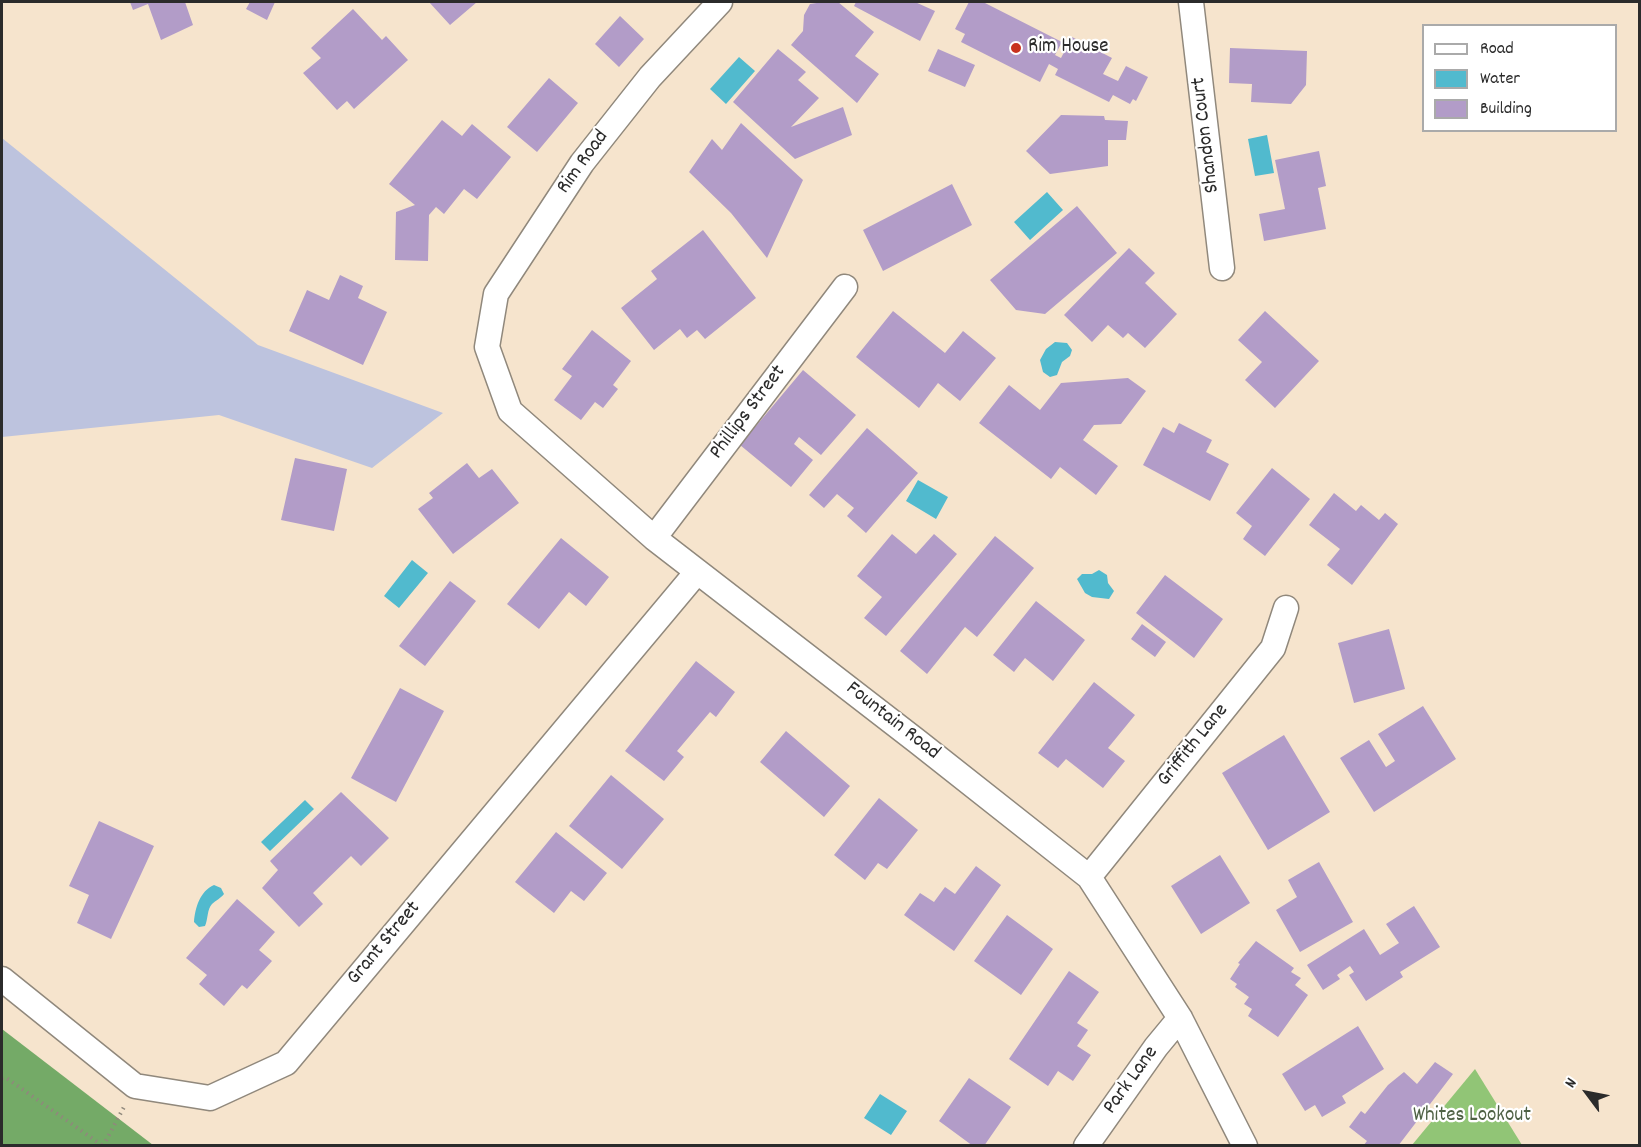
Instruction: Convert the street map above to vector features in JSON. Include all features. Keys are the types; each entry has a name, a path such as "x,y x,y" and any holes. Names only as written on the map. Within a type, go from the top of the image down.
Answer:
{"street":[{"name":"Rim Road","path":"487,347 495,294 582,163 650,77 720,2"},
{"name":"Shandon Court","path":"1191,2 1222,268"},
{"name":"Phillips Street","path":"654,538 845,287"},
{"name":"Fountain Road","path":"487,347 510,411 654,538 1089,877 1180,1018 1245,1146"},
{"name":"Grant Street","path":"2,979 135,1086 210,1098 286,1063 697,572"},
{"name":"Griffith Lane","path":"1089,877 1273,648 1286,608"},
{"name":"Park Lane","path":"1086,1146 1156,1047 1180,1018"}],"path":[{"path":"2,1078 6,1077 103,1146 135,1086"}],"shaded area":[{"path":"2,138 258,345 443,413 372,468 219,415 2,437"}],"green space":[{"path":"2,1029 153,1145 2,1145"},
{"name":"Whites Lookout","path":"1475,1069 1522,1145 1412,1145"}],"water":[{"path":"739,57 755,71 726,104 710,89"},
{"path":"1267,135 1274,173 1255,176 1248,139"},
{"path":"1047,192 1063,210 1030,240 1014,222"},
{"path":"1055,342 1067,343 1072,350 1070,356 1062,362 1057,375 1050,377 1043,372 1040,360 1046,349"},
{"path":"918,480 948,497 936,519 906,501"},
{"path":"412,560 428,573 399,608 384,596"},
{"path":"1099,570 1107,575 1108,583 1114,591 1109,599 1092,597 1085,593 1077,579 1082,574 1092,574"},
{"path":"305,800 314,809 270,851 261,842"},
{"path":"214,885 221,888 224,894 210,906 205,926 199,927 194,922 197,906 205,891"},
{"path":"880,1094 907,1111 891,1135 864,1118"}],"building":[{"path":"130,2 185,2 193,25 161,40 148,4 133,10"},
{"path":"250,2 275,2 267,20 246,9"},
{"path":"429,2 477,2 450,25"},
{"path":"838,2 874,32 855,56 879,74 857,103 791,45 803,31 804,15 810,4"},
{"path":"856,2 915,2 935,11 920,41 854,6"},
{"name":"Rim House","path":"969,2 983,2 1062,42 1055,55 1061,58 1072,37 1112,58 1103,74 1118,81 1126,66 1148,77 1136,101 1133,99 1130,104 1113,95 1109,102 1055,75 1058,69 1049,64 1040,82 961,42 965,34 955,29"},
{"path":"353,9 382,40 386,36 408,60 354,109 347,101 337,110 303,73 321,58 311,48"},
{"path":"620,16 644,39 619,67 595,44"},
{"path":"1230,48 1307,51 1306,85 1291,104 1251,102 1252,84 1229,83"},
{"path":"778,49 806,72 798,80 819,98 791,127 843,107 852,135 795,159 733,102"},
{"path":"938,49 975,65 965,87 928,71"},
{"path":"549,78 578,103 537,152 507,127"},
{"path":"1061,115 1104,116 1105,120 1128,121 1126,140 1108,140 1108,166 1050,174 1026,151"},
{"path":"442,120 462,136 472,124 511,157 477,199 464,189 444,214 436,207 429,215 428,261 395,260 396,212 415,205 389,184"},
{"path":"741,123 803,180 767,258 731,213 689,172 712,139 722,150"},
{"path":"1319,151 1326,186 1318,188 1326,229 1264,241 1259,214 1285,209 1275,160"},
{"path":"952,184 972,225 883,271 863,230"},
{"path":"1077,206 1117,253 1045,314 1016,310 990,280"},
{"path":"703,230 756,298 705,339 697,330 687,338 680,329 654,350 621,308 657,279 651,271"},
{"path":"1129,248 1155,273 1145,283 1177,314 1145,348 1128,333 1123,338 1108,325 1092,342 1064,315"},
{"path":"340,275 363,286 358,298 387,312 363,365 289,331 307,290 329,300"},
{"path":"893,311 945,353 963,331 996,358 960,401 938,383 919,408 856,357"},
{"path":"1265,311 1319,361 1275,408 1245,380 1262,362 1238,340"},
{"path":"592,330 631,361 613,385 618,389 603,408 595,402 581,420 554,400 572,376 562,369"},
{"path":"803,370 856,415 821,455 799,437 794,444 813,460 791,487 740,445"},
{"path":"1128,378 1146,391 1121,424 1094,425 1083,440 1118,466 1096,495 1060,467 1051,479 979,423 1009,385 1040,410 1061,383"},
{"path":"1179,423 1212,440 1206,452 1229,464 1210,501 1143,465 1163,427 1174,433"},
{"path":"867,428 918,473 866,533 847,516 854,508 837,494 824,508 809,495"},
{"path":"295,458 347,469 334,531 281,520"},
{"path":"467,463 479,478 492,469 519,503 453,554 418,509 433,498 429,493"},
{"path":"1272,468 1310,499 1265,556 1243,539 1252,526 1236,513"},
{"path":"1334,493 1356,511 1361,505 1379,520 1385,513 1398,524 1352,585 1327,565 1340,549 1309,525"},
{"path":"892,534 916,554 934,534 957,554 886,636 864,618 882,597 857,576"},
{"path":"995,536 1034,568 977,637 965,627 927,674 900,651"},
{"path":"561,538 609,577 586,606 569,592 539,629 507,604"},
{"path":"1165,575 1223,619 1194,658 1136,613"},
{"path":"450,581 476,601 425,666 399,646"},
{"path":"1036,601 1085,640 1053,681 1025,658 1014,672 993,655"},
{"path":"1142,624 1166,642 1155,657 1131,639"},
{"path":"1389,629 1405,689 1354,703 1338,643"},
{"path":"696,661 735,692 716,717 710,712 677,751 684,757 664,781 625,751"},
{"path":"1094,682 1135,715 1108,748 1125,761 1103,788 1066,759 1058,768 1038,753"},
{"path":"400,688 444,711 396,802 351,778"},
{"path":"1423,706 1456,759 1374,812 1340,758 1369,740 1386,767 1395,761 1378,734"},
{"path":"786,731 850,786 824,817 760,762"},
{"path":"1284,735 1330,812 1268,850 1222,773"},
{"path":"611,775 664,819 622,869 569,826"},
{"path":"341,792 389,838 361,866 351,856 313,893 323,904 299,927 262,888 278,870 270,861"},
{"path":"879,798 918,830 887,869 878,863 865,880 834,855"},
{"path":"99,821 154,846 111,939 77,923 89,895 69,886"},
{"path":"556,832 607,873 584,901 571,891 554,913 515,882"},
{"path":"1220,855 1250,903 1201,934 1171,886"},
{"path":"1319,862 1353,922 1300,952 1276,910 1297,897 1288,880"},
{"path":"976,866 1001,885 954,951 904,915 920,893 934,902 945,887 955,894"},
{"path":"237,899 275,932 259,950 272,961 247,989 242,985 224,1006 199,984 207,975 186,958"},
{"path":"1414,906 1440,947 1400,972 1403,977 1366,1001 1349,975 1354,972 1350,966 1337,975 1340,979 1323,990 1307,965 1364,929 1380,955 1399,943 1386,924"},
{"path":"1007,915 1053,949 1021,995 974,961"},
{"path":"1256,941 1294,968 1291,972 1301,978 1295,985 1308,995 1278,1037 1248,1016 1252,1009 1244,1004 1249,997 1235,987 1237,984 1230,979 1240,964 1238,963"},
{"path":"1069,971 1099,992 1077,1023 1088,1030 1077,1046 1091,1055 1073,1081 1058,1071 1048,1086 1009,1059"},
{"path":"1358,1026 1384,1069 1342,1096 1346,1103 1322,1117 1315,1105 1305,1111 1282,1074"},
{"path":"1435,1062 1453,1074 1398,1146 1363,1146 1367,1141 1349,1127 1361,1111 1365,1114 1388,1085 1404,1072 1417,1084"},
{"path":"969,1078 1011,1107 984,1146 973,1146 939,1121"}],"place":[{"name":"Rim House","path":"1016,48"}]}
